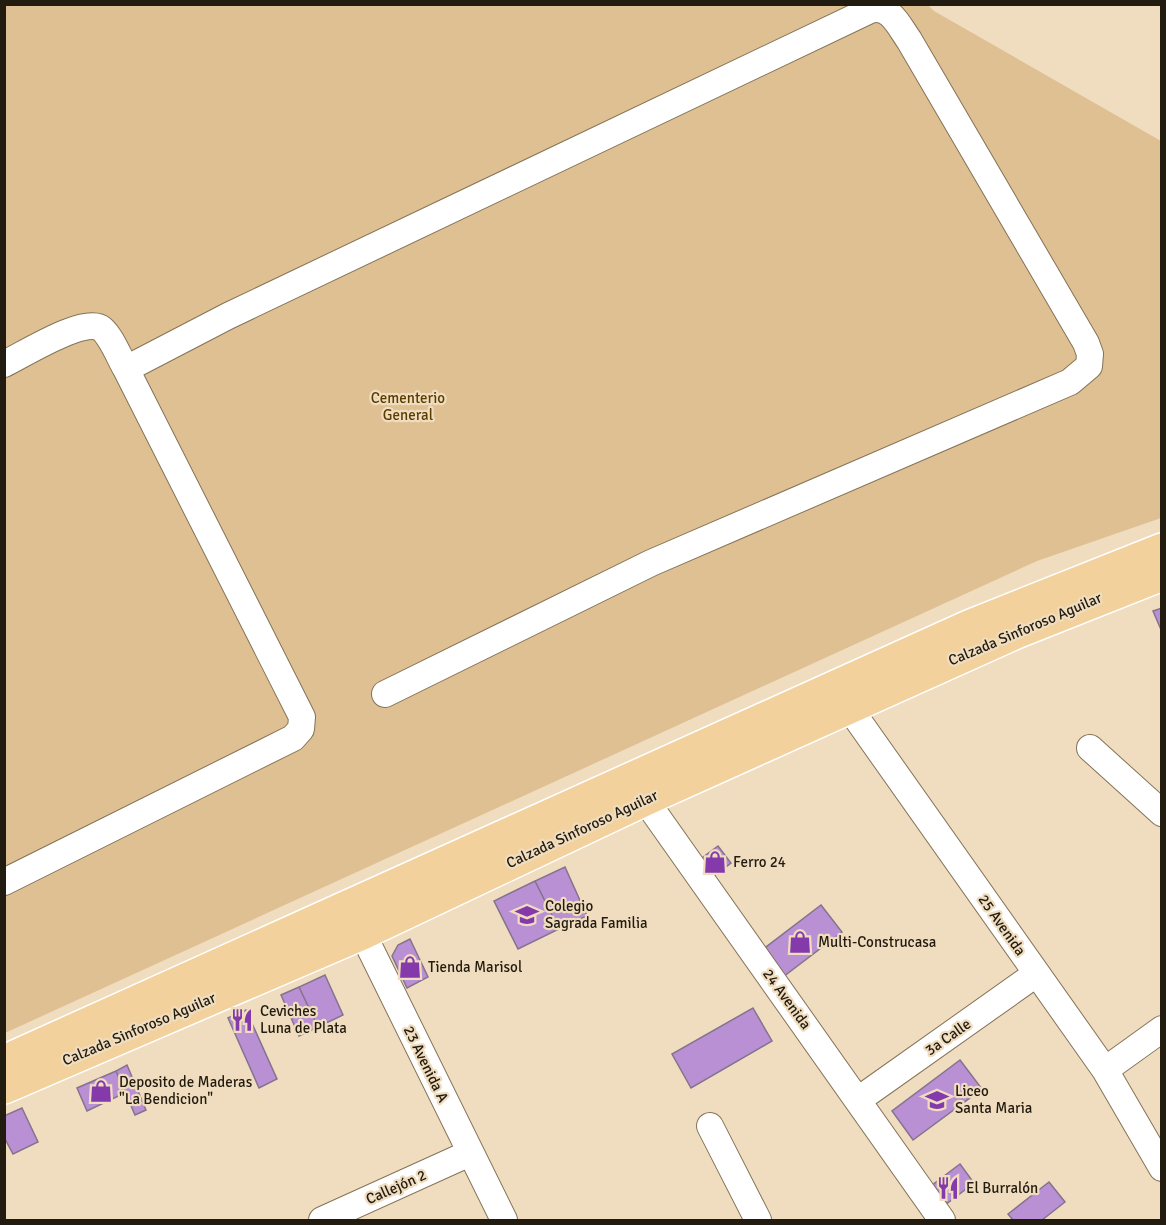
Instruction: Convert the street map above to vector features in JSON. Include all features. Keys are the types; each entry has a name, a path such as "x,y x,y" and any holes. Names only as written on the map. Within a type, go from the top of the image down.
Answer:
{"main road":[{"name":"Calzada Sinforoso Aguilar","path":"4,1087 638,789 842,698 1053,591 1161,550"},
{"name":"Calzada Sinforoso Aguilar","path":"842,698 1161,574"},
{"name":"Calzada Sinforoso Aguilar","path":"4,1062 356,920"}],"street":[{"path":"126,369 228,316 870,10 878,8 886,10 892,17 909,40 1086,343 1090,354 1089,366 1071,382 752,517 651,563 385,694"},
{"path":"4,364 76,328 94,325 107,335 302,717 301,729 293,738 4,882"},
{"name":"25 Avenida","path":"842,698 1105,1070 1161,1168"},
{"path":"1090,748 1161,813"},
{"name":"24 Avenida","path":"638,789 942,1221"},
{"name":"23 Avenida A","path":"356,920 504,1221"},
{"name":"3a Calle","path":"858,1100 1036,974"},
{"path":"1105,1070 1161,1029"},
{"path":"710,1126 758,1221"},
{"name":"Callejón 2","path":"322,1221 470,1153"}],"green space":[{"name":"Cementerio General","path":"4,5 928,5 934,11 1161,141 1161,518 1037,561 5,1033"}],"building":[{"path":"1162,608 1162,632 1153,611"},
{"name":"Ferro 24","path":"718,846 731,863 711,878 698,861"},
{"path":"565,867 587,916 559,929 535,881"},
{"name":"Colegio Sagrada Familia","path":"535,881 559,929 518,949 494,901"},
{"name":"Multi-Construcasa","path":"821,905 842,932 779,980 758,953"},
{"name":"Tienda Marisol","path":"410,939 428,977 407,988 392,956 398,945"},
{"path":"325,975 343,1015 318,1027 299,987"},
{"path":"299,987 318,1027 299,1036 281,995"},
{"path":"753,1008 772,1041 691,1088 672,1054"},
{"path":"246,1010 277,1079 259,1088 228,1018"},
{"name":"Liceo Santa Maria","path":"960,1060 982,1089 913,1140 892,1111"},
{"path":"127,1065 146,1110 135,1115 116,1071"},
{"name":"Deposito de Maderas \"La Bendicion\"","path":"116,1071 125,1093 87,1111 77,1088"},
{"path":"22,1108 38,1142 13,1154 4,1137 4,1116"},
{"name":"El Burralón","path":"960,1164 974,1183 937,1211 923,1192"},
{"path":"1049,1182 1065,1202 1042,1220 1013,1220 1008,1214"}],"place":[{"name":"Ferro 24","path":"715,862"},
{"name":"Colegio Sagrada Familia","path":"527,915"},
{"name":"Multi-Construcasa","path":"800,942"},
{"name":"Tienda Marisol","path":"410,967"},
{"name":"Ceviches Luna de Plata","path":"242,1020"},
{"name":"Deposito de Maderas \"La Bendicion\"","path":"101,1091"},
{"name":"Liceo Santa Maria","path":"937,1100"},
{"name":"El Burralón","path":"948,1188"}]}
